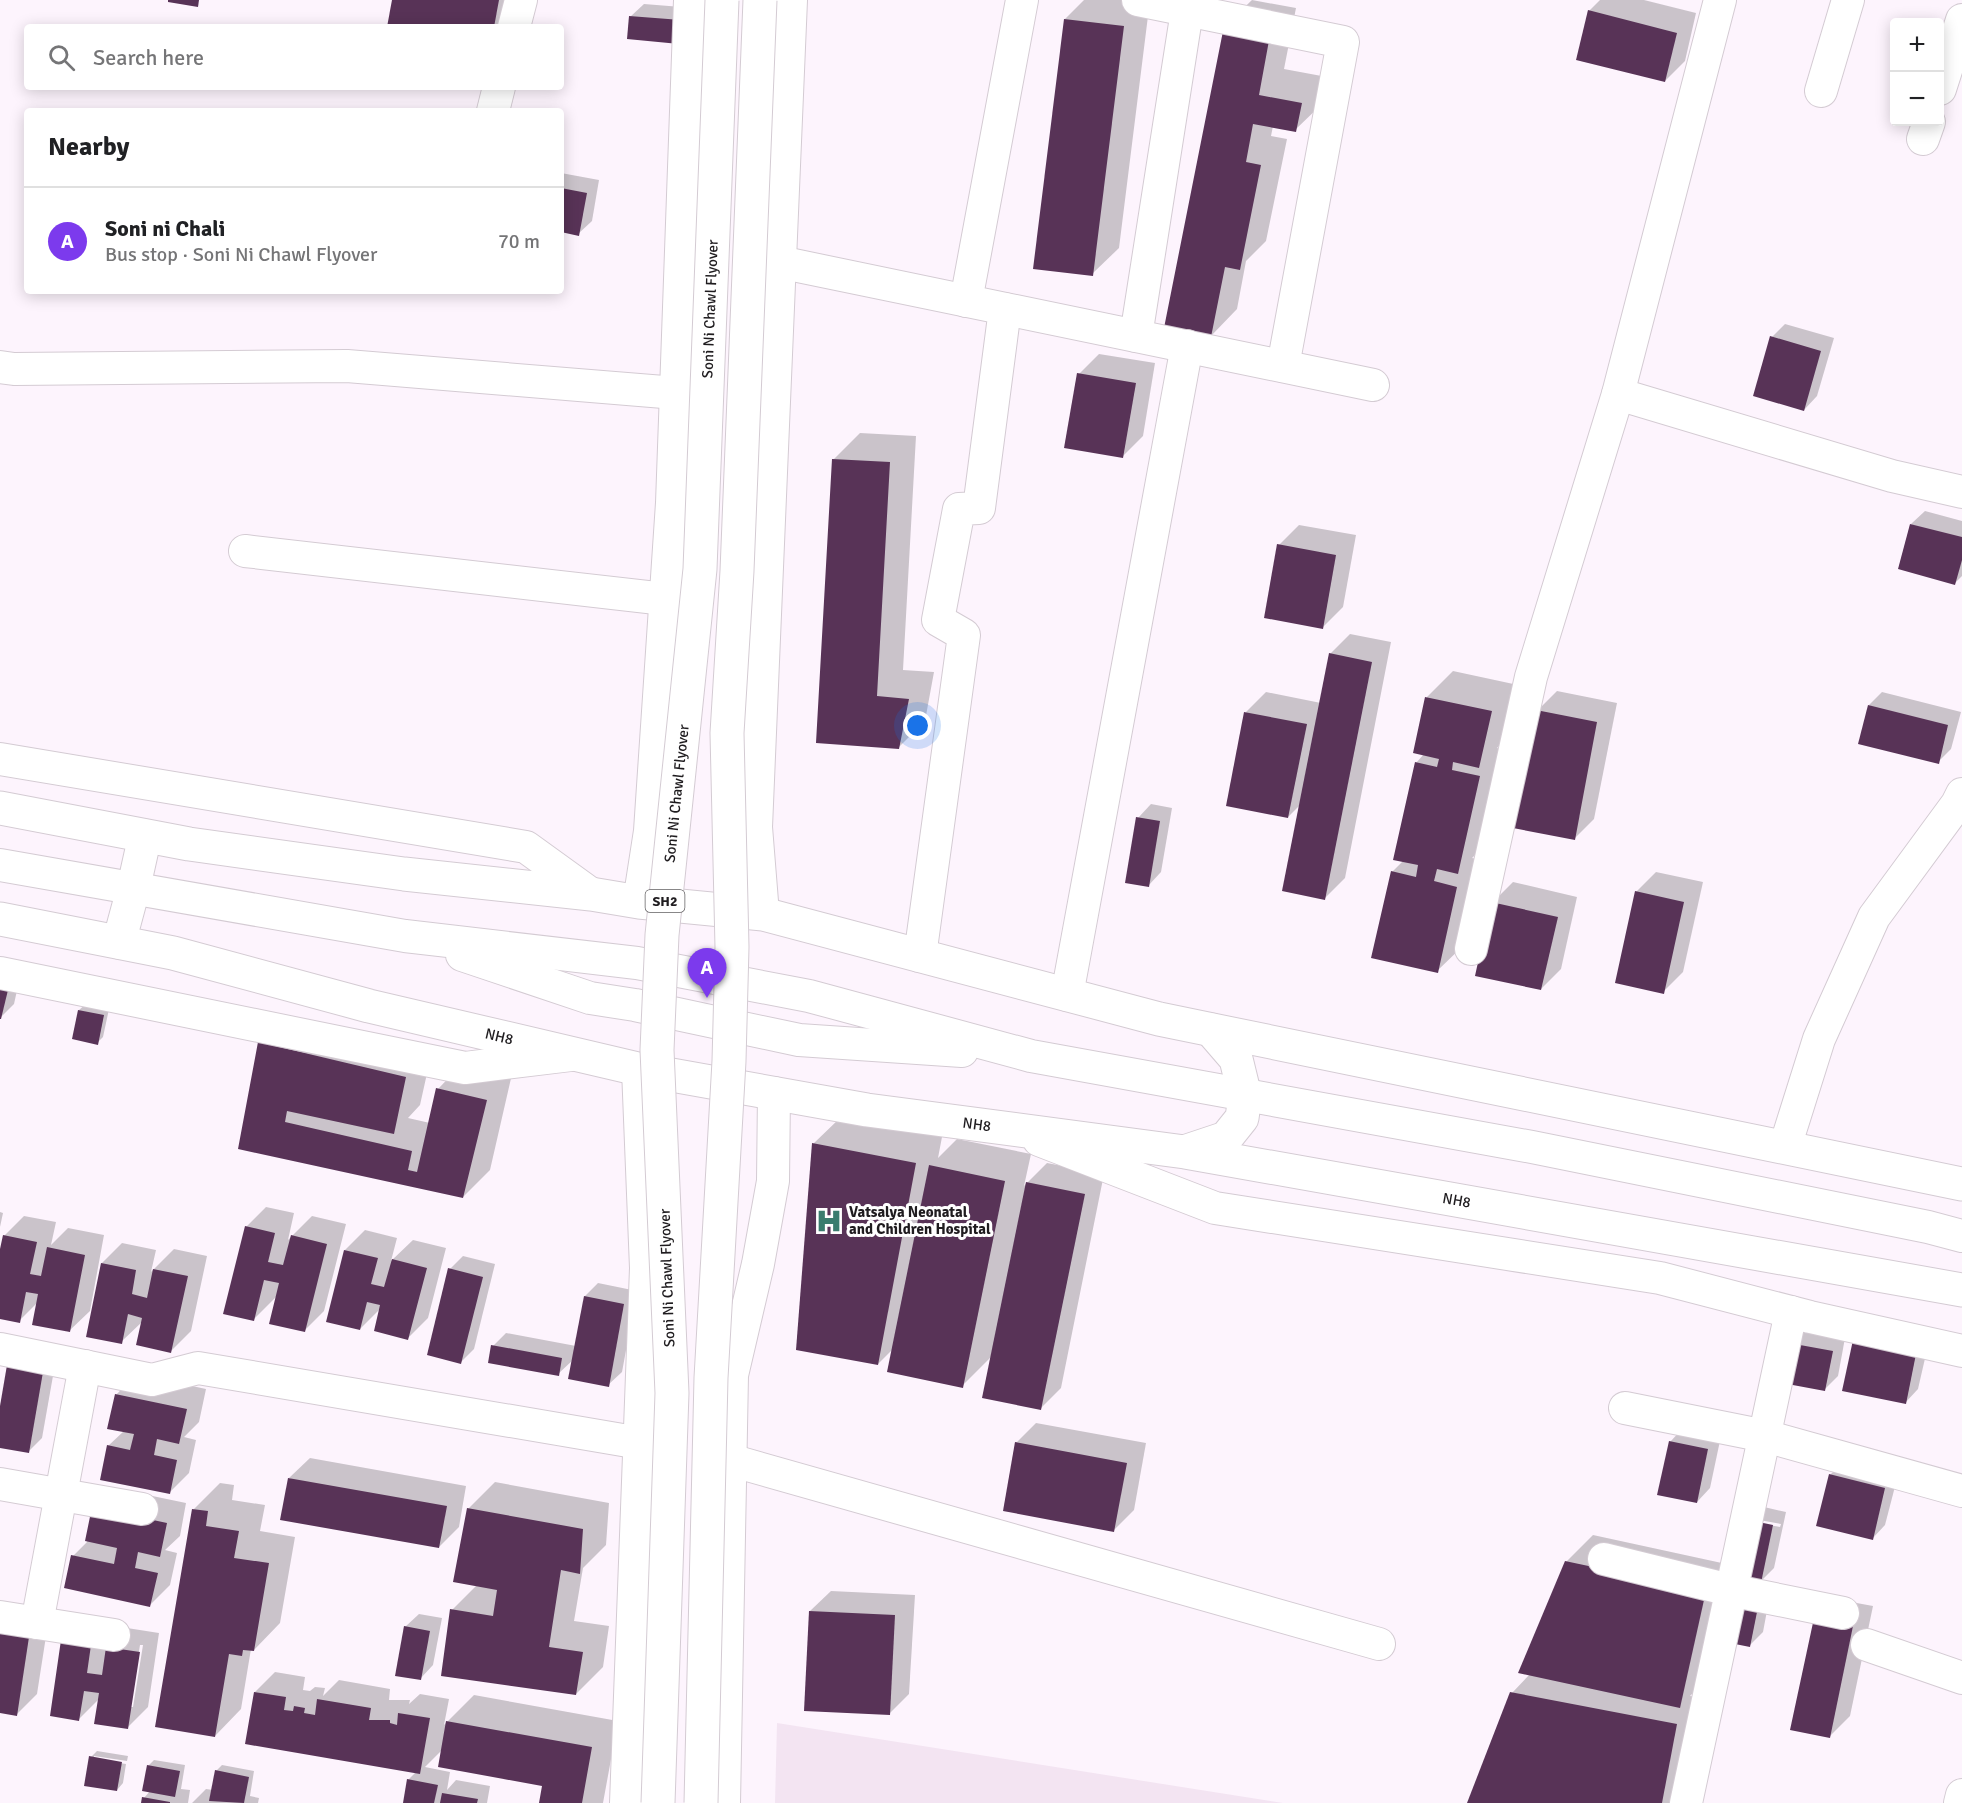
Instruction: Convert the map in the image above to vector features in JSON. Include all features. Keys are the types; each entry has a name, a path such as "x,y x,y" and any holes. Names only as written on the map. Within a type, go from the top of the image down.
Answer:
{"main road":[{"name":"Soni Ni Chawl Flyover","path":"657,1803 672,1394 658,1038 662,935 700,569 722,0"},
{"path":"700,1803 711,1378 730,1038 732,947 727,733 737,571 760,0"},
{"path":"0,808 189,844 404,874 591,894 639,902 763,914 1159,1019 1961,1181"},
{"path":"119,942 145,836"},
{"name":"NH8","path":"0,919 173,953 369,1006 638,1070 867,1110 1185,1152 1962,1290"},
{"path":"1185,1152 1226,1137 1242,1118 1245,1096 1236,1059 1211,1030"}],"street":[{"path":"515,24 521,0"},
{"path":"639,902 650,831 672,503 690,0"},
{"path":"763,914 756,827 791,0"},
{"path":"966,301 1022,0"},
{"path":"1138,0 1343,42 1283,366"},
{"path":"1471,949 1531,677 1618,394 1720,0"},
{"path":"1821,91 1848,0"},
{"path":"1136,336 1187,11"},
{"path":"1944,76 1962,20"},
{"path":"495,108 498,90"},
{"path":"779,262 1373,385"},
{"path":"920,956 964,634 938,620 959,509 979,508 1005,309"},
{"path":"1067,995 1187,346"},
{"path":"0,368 347,366 676,393"},
{"path":"1618,394 1892,476 1962,492"},
{"path":"245,551 665,599"},
{"path":"0,759 526,847 591,894"},
{"path":"1785,1147 1819,1039 1874,917 1962,794"},
{"path":"0,865 405,936 616,960 809,996 1031,1056 1544,1150 1962,1236"},
{"path":"405,936 590,998 635,1005 799,1040 1031,1056"},
{"path":"0,973 465,1068 578,1054"},
{"path":"627,1803 646,1268 638,1070"},
{"path":"724,1803 732,1375 758,1264 773,1181 774,1094"},
{"path":"1010,1129 1215,1208 1660,1278 1791,1312 1962,1351"},
{"path":"1686,1803 1791,1312"},
{"path":"0,1348 152,1380 198,1368 640,1443"},
{"path":"37,1623 85,1366"},
{"path":"1624,1408 1765,1436 1962,1491"},
{"path":"730,1460 1379,1644"},
{"path":"0,1484 142,1509"},
{"path":"1604,1559 1730,1590 1843,1613"},
{"path":"0,1617 114,1635"},
{"path":"1867,1645 1962,1678"},
{"path":"1960,1803 1962,1796"}],"shaded area":[{"path":"777,1723 1283,1803 775,1803"}],"building":[{"path":"168,0 199,0 198,7 168,2"},
{"path":"392,0 499,0 495,24 388,24"},
{"path":"1588,10 1677,33 1665,82 1576,60"},
{"path":"629,16 681,20 679,44 627,39"},
{"path":"1064,19 1124,26 1093,276 1033,269"},
{"path":"1224,26 1270,35 1259,95 1302,103 1296,132 1253,124 1246,162 1261,165 1240,270 1225,267 1211,337 1164,328"},
{"path":"564,189 587,193 579,236 564,233"},
{"path":"1770,336 1821,351 1804,411 1753,396"},
{"path":"1077,373 1136,383 1123,458 1064,448"},
{"path":"832,459 890,462 877,696 909,699 899,749 816,743"},
{"path":"1910,524 1962,537 1962,560 1955,585 1898,569"},
{"path":"1277,544 1336,555 1323,629 1264,618"},
{"path":"1329,653 1372,662 1325,900 1282,891"},
{"path":"1425,697 1492,711 1479,768 1453,762 1452,770 1480,776 1458,874 1437,869 1434,881 1457,887 1438,973 1371,958 1391,871 1416,877 1418,865 1393,860 1415,762 1437,767 1439,759 1413,753"},
{"path":"1868,705 1948,725 1939,764 1858,744"},
{"path":"1536,710 1597,722 1575,840 1513,828"},
{"path":"1244,712 1307,724 1288,818 1226,806"},
{"path":"1136,817 1160,821 1149,887 1125,883"},
{"path":"1635,891 1684,902 1664,994 1615,983"},
{"path":"1491,902 1558,917 1541,990 1475,976"},
{"path":"0,988 8,990 1,1019 0,1019"},
{"path":"78,1010 104,1015 98,1045 72,1039"},
{"path":"258,1042 406,1077 394,1134 287,1111 285,1122 412,1151 408,1170 417,1172 436,1088 487,1100 463,1198 238,1149"},
{"path":"812,1143 916,1163 878,1365 796,1350"},
{"path":"929,1165 1005,1181 963,1388 887,1372"},
{"path":"1026,1182 1085,1194 1041,1410 982,1398"},
{"path":"245,1226 275,1233 268,1262 283,1265 291,1235 327,1244 305,1332 269,1324 279,1283 264,1280 254,1321 223,1314"},
{"path":"3,1235 37,1242 30,1274 41,1276 47,1247 85,1255 70,1332 32,1325 38,1294 26,1292 20,1323 0,1319 0,1249"},
{"path":"344,1250 378,1258 371,1284 384,1287 392,1259 427,1268 408,1340 374,1331 380,1305 367,1302 360,1330 326,1322"},
{"path":"101,1263 136,1270 132,1294 147,1298 153,1269 188,1276 171,1353 136,1345 142,1318 128,1314 122,1344 86,1337"},
{"path":"448,1268 483,1277 461,1364 427,1355"},
{"path":"584,1296 624,1304 609,1387 568,1379"},
{"path":"1853,1340 1916,1354 1906,1404 1842,1391"},
{"path":"1789,1343 1833,1351 1825,1391 1782,1383"},
{"path":"491,1345 562,1358 559,1376 488,1363"},
{"path":"7,1365 43,1372 29,1453 0,1448 0,1406"},
{"path":"115,1394 187,1409 179,1444 157,1439 154,1455 177,1460 170,1494 100,1480 107,1445 130,1450 134,1434 107,1429"},
{"path":"1669,1441 1708,1449 1697,1503 1657,1495"},
{"path":"1015,1442 1127,1463 1114,1532 1003,1511"},
{"path":"1829,1474 1885,1488 1873,1540 1816,1526"},
{"path":"288,1478 447,1506 439,1548 280,1520"},
{"path":"92,1507 167,1523 160,1557 138,1552 135,1568 158,1573 150,1607 64,1588 71,1555 114,1564 117,1548 85,1541"},
{"path":"467,1508 583,1529 580,1574 561,1570 549,1647 583,1652 576,1695 441,1676 450,1609 493,1616 497,1590 453,1582"},
{"path":"192,1509 208,1511 206,1526 239,1531 234,1558 269,1563 254,1651 243,1650 242,1656 229,1654 215,1737 155,1727"},
{"path":"1749,1520 1773,1525 1761,1583 1737,1578"},
{"path":"1565,1561 1706,1591 1680,1708 1518,1673"},
{"path":"1734,1597 1759,1602 1750,1647 1725,1642"},
{"path":"809,1611 895,1615 890,1715 804,1711"},
{"path":"1814,1618 1853,1626 1830,1738 1790,1730"},
{"path":"404,1626 430,1631 421,1680 395,1676"},
{"path":"0,1632 29,1637 17,1716 0,1713"},
{"path":"61,1640 91,1645 87,1673 102,1675 106,1647 140,1652 128,1729 94,1724 99,1693 84,1691 79,1721 50,1716"},
{"path":"254,1692 286,1697 284,1710 293,1711 294,1706 305,1708 304,1713 315,1715 317,1699 371,1708 369,1720 390,1720 390,1723 397,1725 398,1713 430,1718 420,1774 245,1744"},
{"path":"1510,1692 1677,1724 1662,1803 1467,1803"},
{"path":"446,1721 592,1747 582,1803 539,1803 542,1786 438,1767"},
{"path":"89,1756 122,1762 117,1791 84,1786"},
{"path":"147,1765 180,1771 175,1797 142,1791"},
{"path":"215,1770 249,1777 244,1803 209,1801"},
{"path":"407,1779 438,1785 434,1803 403,1803"},
{"path":"442,1793 478,1799 477,1803 440,1803"},
{"path":"142,1797 170,1802 170,1803 141,1803"}],"place":[{"name":"Soni ni Chali","path":"707,998"},
{"name":"Vatsalya Neonatal and Children Hospital","path":"829,1221"}]}
